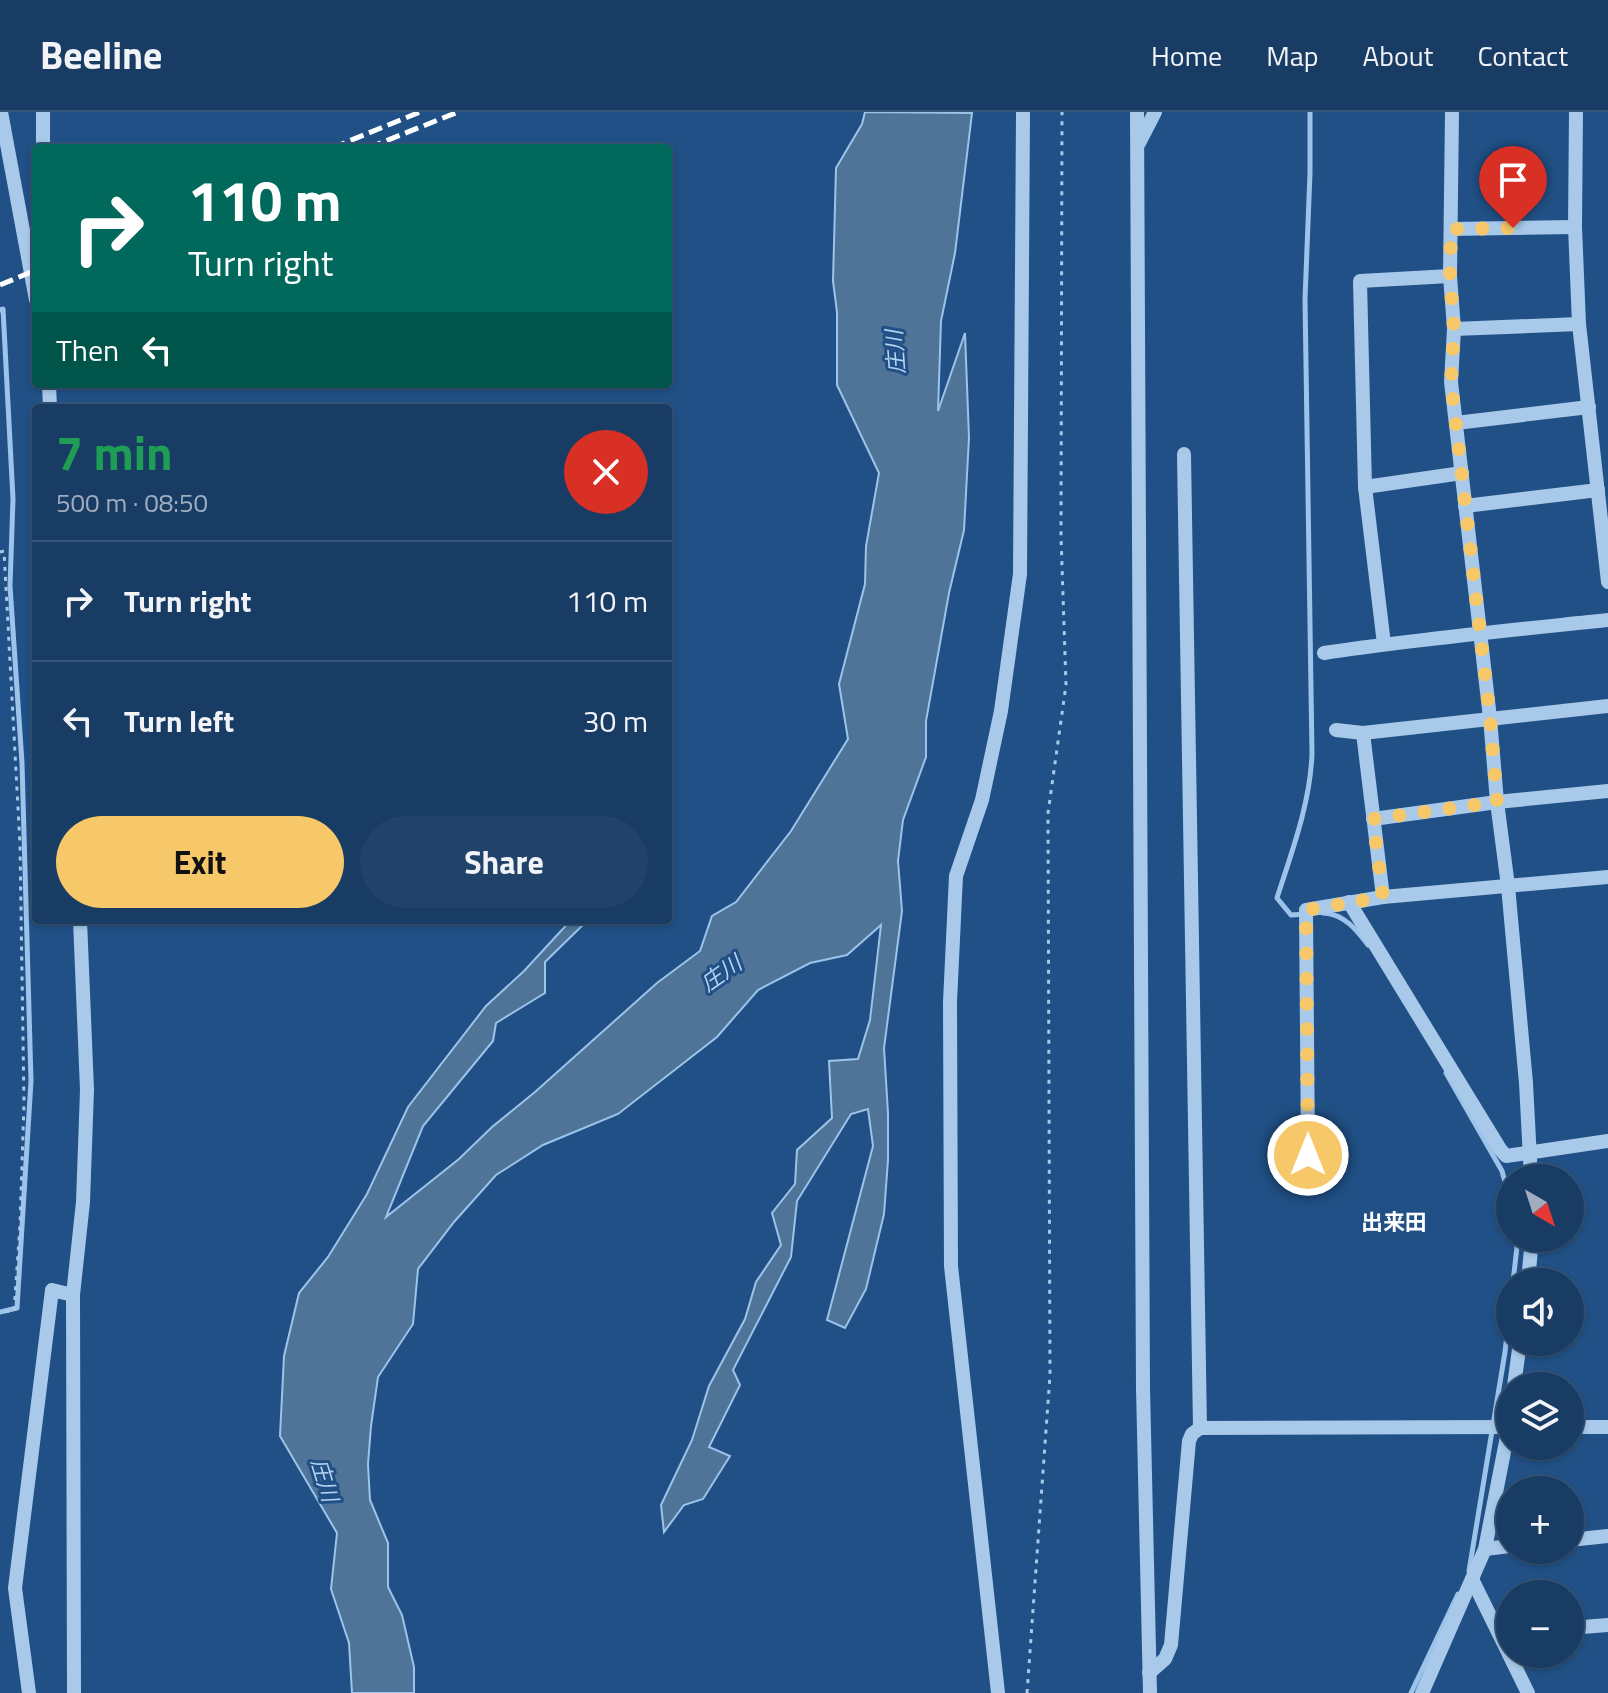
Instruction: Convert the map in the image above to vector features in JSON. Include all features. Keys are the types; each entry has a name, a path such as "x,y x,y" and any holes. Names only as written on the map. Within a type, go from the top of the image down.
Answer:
{"street":[{"path":"1,112 32,279"},
{"path":"43,112 43,144"},
{"path":"998,1693 951,1266 950,1002 956,876 982,800 1001,711 1020,574 1023,112"},
{"path":"1137,112 1143,1388 1150,1693"},
{"path":"1137,147 1155,112"},
{"path":"1452,112 1450,276 1454,329 1451,382 1508,886 1526,1083 1530,1164"},
{"path":"1576,112 1575,227 1579,324 1608,582"},
{"path":"1451,229 1575,227"},
{"path":"1384,644 1365,487 1360,281 1450,276"},
{"path":"1454,329 1579,324"},
{"path":"1456,423 1589,407"},
{"path":"1184,454 1200,1428"},
{"path":"1365,487 1462,473"},
{"path":"1465,506 1598,490"},
{"path":"1324,653 1608,620"},
{"path":"1336,730 1363,733 1608,706"},
{"path":"1363,733 1383,897"},
{"path":"1373,819 1608,791"},
{"path":"1308,1155 1306,910 1383,897 1608,877"},
{"path":"1349,902 1506,1156 1608,1141"},
{"path":"74,1693 73,1295 83,1202 87,1090 80,924"},
{"path":"29,1693 8,1590 52,1290 73,1295"},
{"path":"1149,1673 1165,1659 1171,1645 1189,1441 1200,1428 1496,1427"},
{"path":"1584,1427 1608,1427"},
{"path":"1422,1693 1485,1549 1503,1460"},
{"path":"1584,1539 1608,1536"},
{"path":"1485,1549 1496,1548"},
{"path":"1472,1579 1496,1619"},
{"path":"1584,1627 1608,1625"},
{"path":"1518,1668 1528,1693"}],"path":[{"path":"1027,1693 1050,1375 1048,813 1066,685 1061,536 1062,112"},
{"path":"0,552 4,551 20,845 24,1104 14,1311 0,1312"}],"water":[{"name":"庄川","path":"865,112 972,113 955,253 941,321 938,411 965,333 969,438 964,530 949,593 926,721 926,757 903,820 898,861 902,911 884,1048 888,1160 884,1214 866,1289 845,1328 827,1320 873,1146 868,1109 851,1114 797,1201 791,1257 733,1370 740,1385 709,1447 730,1456 703,1499 684,1505 664,1532 661,1505 692,1440 709,1386 745,1319 756,1282 781,1245 772,1213 795,1184 797,1150 832,1118 829,1061 858,1059 870,1020 881,925 847,955 810,963 758,990 717,1037 618,1114 543,1145 496,1175 418,1269 413,1324 378,1377 368,1464 370,1500 388,1543 388,1587 402,1615 414,1667 414,1693 352,1693 349,1643 331,1589 337,1533 280,1436 284,1356 299,1293 328,1257 367,1194 408,1107 486,1006 567,924 584,924 545,962 545,993 496,1023 493,1041 423,1126 386,1217 459,1159 657,983 700,951 712,916 736,902 791,831 848,739 839,684 865,584 866,546 879,473 837,385 837,312 833,281 836,168 862,124"}],"waterway":[{"path":"1305,914 1291,915 1277,898 1304,809 1312,754 1305,299 1310,112"},
{"path":"0,310 3,309 13,499 10,586 22,763 31,1081 17,1308 0,1312"},
{"path":"1323,913 1343,919 1368,945"},
{"path":"1446,1073 1498,1164"},
{"path":"1515,1268 1516,1252"},
{"path":"1469,1571 1504,1356"},
{"path":"1411,1693 1458,1594"}],"railway":[{"path":"342,144 420,112"},
{"path":"378,144 458,112"},
{"path":"0,285 32,272"}],"district":[{"name":"出来田","path":"1394,1222"}],"route":[{"path":"1308,1155 1306,910 1383,897 1373,819 1497,802 1451,382 1454,329 1450,276 1451,229 1513,228"}]}
